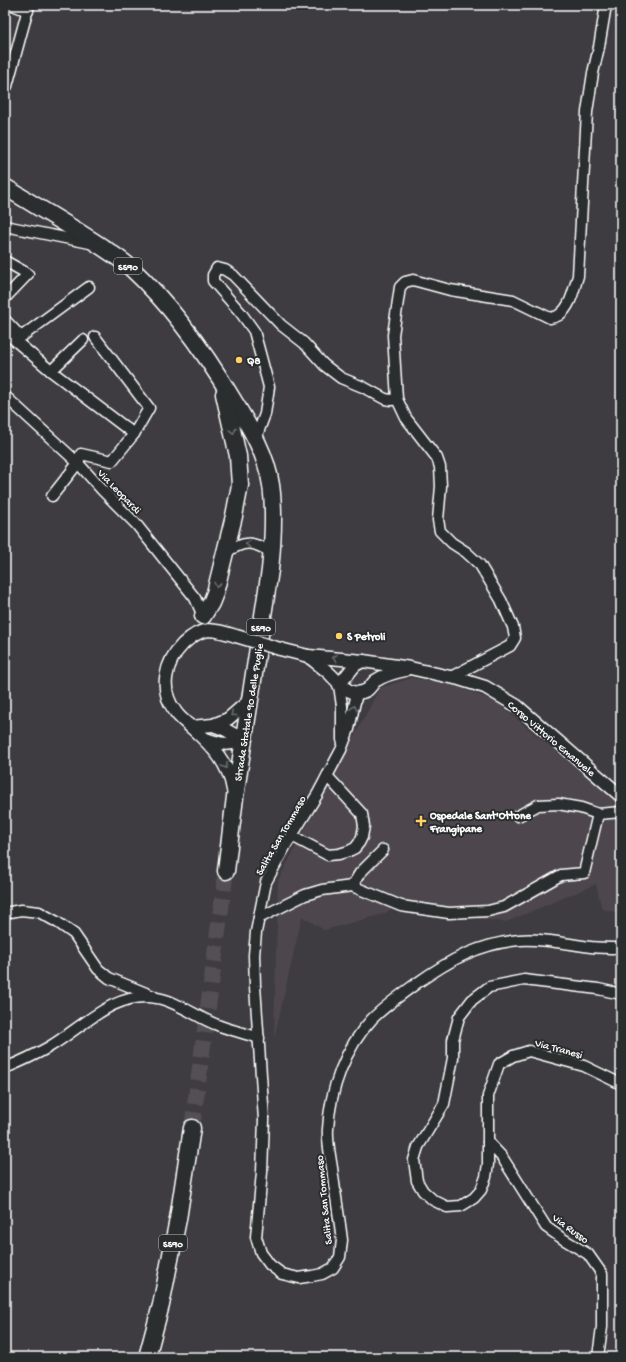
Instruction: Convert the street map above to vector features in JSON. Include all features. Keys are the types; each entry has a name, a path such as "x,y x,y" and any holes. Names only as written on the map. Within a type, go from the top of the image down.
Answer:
{"main road":[{"name":"Strada Statale 90 delle Puglie","path":"5,187 67,224 98,245 129,267 149,287 186,330 220,379 256,438 264,460 271,484 273,516 272,553 235,797 226,871"},
{"path":"203,623 215,593 240,485 238,456 220,379"},
{"name":"SS90","path":"147,1357 161,1305 178,1219 192,1128"}],"street":[{"path":"5,85 7,86 29,8 13,5"},
{"path":"451,677 510,646 515,638 513,627 501,600 480,565 466,552 452,543 440,531 438,520 441,486 440,467 437,458 406,418 397,399 393,335 400,287 405,282 413,280 450,290 513,300 550,318 559,315 566,308 578,276 587,112 606,5"},
{"path":"5,226 98,245"},
{"path":"5,261 28,274 5,298"},
{"path":"256,438 265,414 269,387 254,331 241,313 213,281 213,275 217,268 225,270 233,275 281,325 304,343 324,366 341,378 386,399 397,399"},
{"path":"5,320 21,337 89,287"},
{"path":"5,332 51,371 134,434"},
{"path":"52,496 78,463 81,454 112,461 134,434 149,408 95,337"},
{"path":"51,371 83,340"},
{"name":"Via Leopardi","path":"5,396 78,463 102,490 136,524 195,598 203,623"},
{"path":"224,553 237,545 245,544 262,547 272,553"},
{"path":"203,623 170,661 165,678 166,689 169,700 175,711 204,739 222,760 231,778 235,797"},
{"name":"Corso Vittorio Emanuele","path":"203,623 236,636 308,656 363,661 410,668 451,677 485,687 516,706 621,796"},
{"name":"Corso Vittorio Emanuele","path":"308,656 329,674 339,685 348,691 357,693 367,690 376,681 390,674 410,668"},
{"path":"339,685 355,665 363,661 372,671 376,681"},
{"name":"Salita San Tommaso","path":"339,685 343,727 341,750"},
{"name":"Salita San Tommaso","path":"357,693 349,729 341,750 266,882 256,932 254,955 255,986 264,1120 262,1172 256,1237 261,1253 270,1265 282,1274 299,1278 322,1274 333,1268 340,1257 342,1240 330,1156 328,1130 333,1099 347,1054 356,1039 372,1019 386,1005 435,970 456,958 493,944 520,940 550,941 593,947 621,948"},
{"path":"191,727 213,725 228,719 250,700"},
{"path":"213,725 244,740"},
{"path":"204,739 218,744 228,744 244,740"},
{"path":"292,836 328,855 349,852 359,843 364,826 362,814 327,776"},
{"path":"518,816 538,805 558,804 581,808 598,814 621,812"},
{"path":"259,918 305,895 322,890 352,886 401,906 449,913 488,911 504,907 561,875 584,873 598,814"},
{"path":"352,886 360,873 382,850"},
{"path":"5,913 21,910 39,912 74,934 98,969 109,978 188,1010 215,1024 259,1038"},
{"name":"Via Tranesi","path":"621,994 598,989 524,980 489,987 472,1000 459,1017 453,1040 453,1058 444,1104 418,1147 414,1160 417,1181 423,1191 433,1200 447,1207 461,1206 474,1198 481,1190 486,1177 488,1164 488,1096 499,1064 513,1056 529,1051 584,1066 621,1084"},
{"path":"5,1068 50,1047 92,1017 127,999 146,997 158,998"},
{"name":"Via Russo","path":"488,1142 502,1157 546,1227 588,1254 602,1274 602,1327 598,1357"},
{"path":"488,1164 496,1164 510,1170"}],"shaded area":[{"path":"412,678 456,686 496,702 621,803 620,913 602,909 596,884 506,922 479,919 458,913 395,907 383,914 324,930 302,916 274,1038 278,881 380,688"}],"tunnel":[{"path":"192,1128 226,871"}],"place":[{"name":"Q8","path":"239,360"},
{"name":"S Petroli","path":"339,636"},
{"name":"Ospedale Sant'Ottone Frangipane","path":"421,821"}]}
